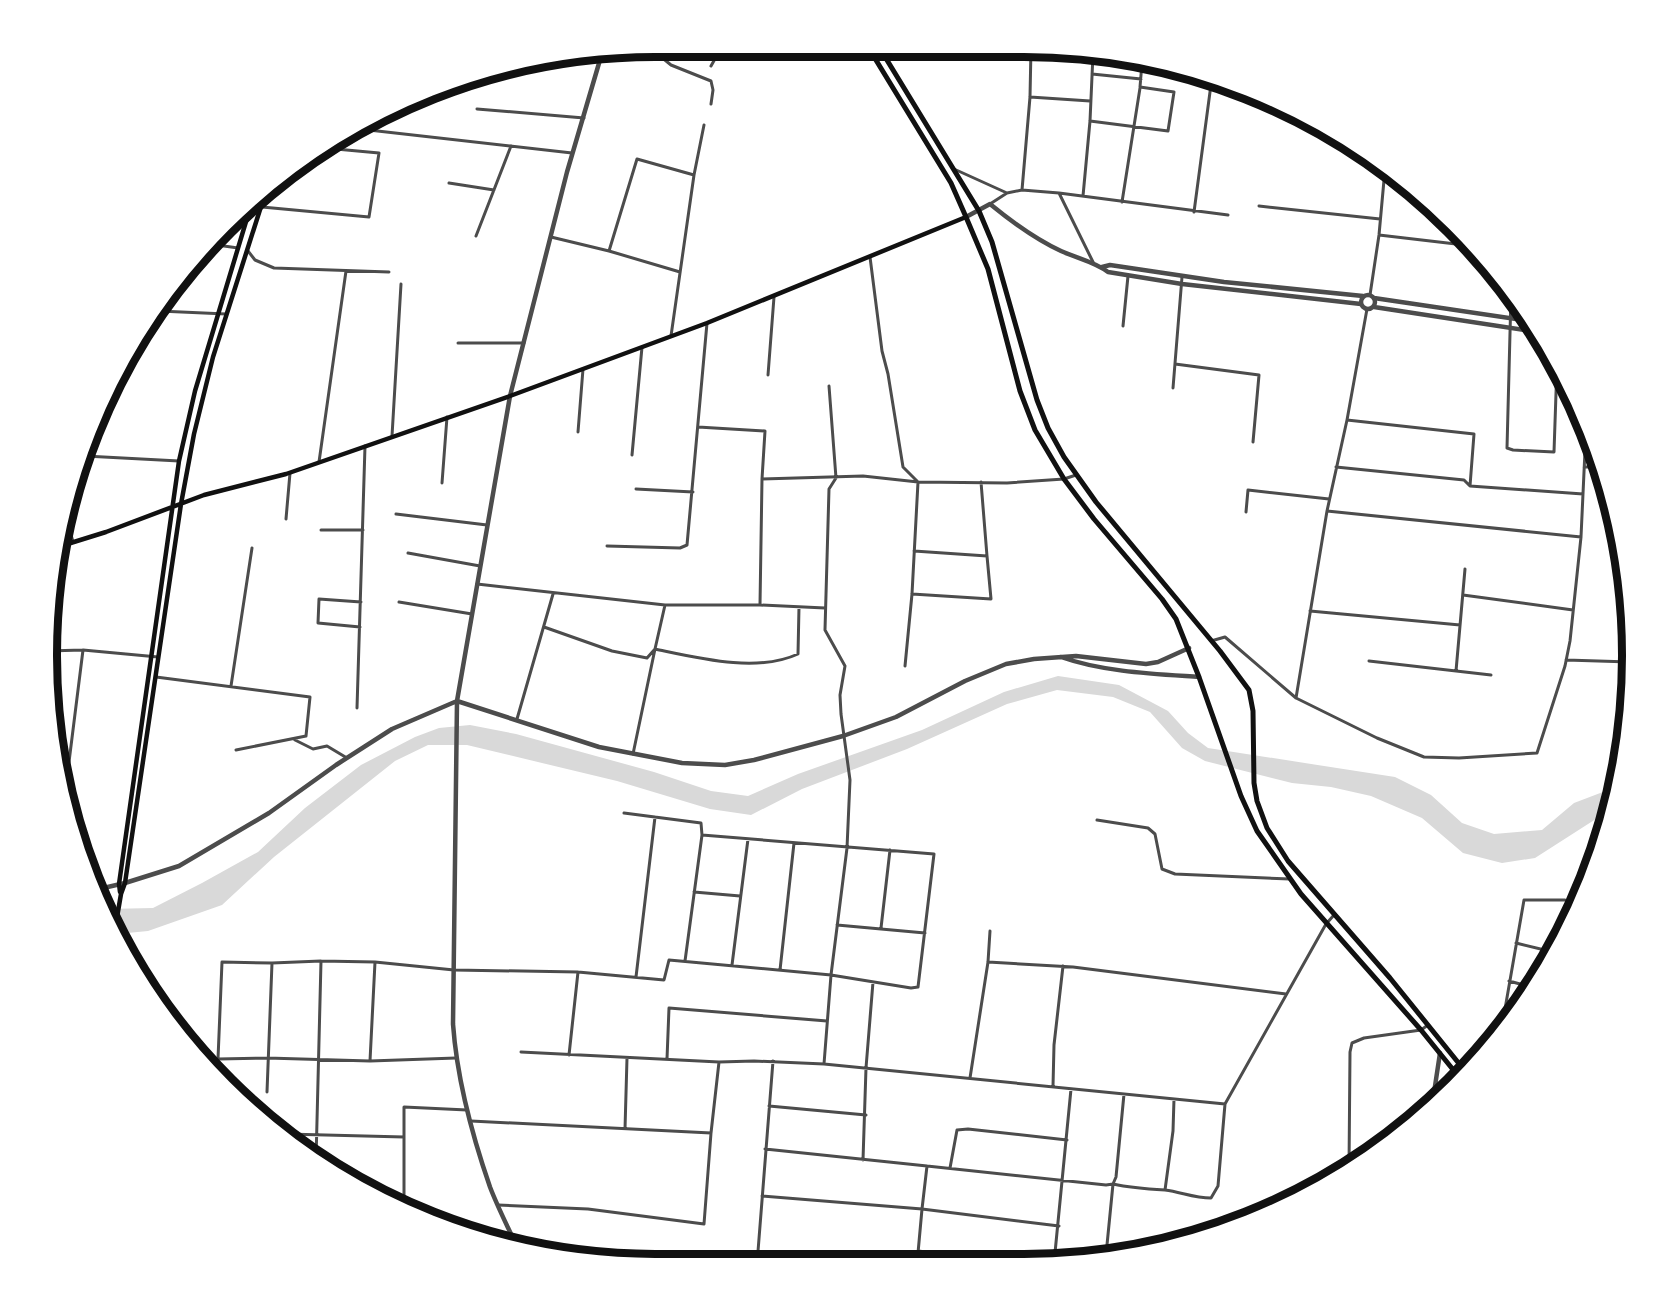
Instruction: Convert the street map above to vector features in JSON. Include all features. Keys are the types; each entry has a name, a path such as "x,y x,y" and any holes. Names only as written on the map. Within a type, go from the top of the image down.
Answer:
{"highway":[{"path":"874,57 951,183 966,217 988,269 1020,391 1035,430 1064,479 1176,619 1241,796 1257,831 1290,879 1326,924 1421,1030 1454,1071"},
{"path":"885,57 979,211 992,242 1037,400 1048,428 1064,457 1096,502 1220,651 1249,690 1255,744 1254,783 1257,801 1267,828 1288,861 1390,978 1460,1065"}],"main road":[{"path":"122,884 194,434 213,357 262,207"},
{"path":"68,544 204,495 290,472 510,396 707,323 966,217"},
{"path":"117,916 179,461 190,410 247,218"}],"street":[{"path":"661,57 671,65 711,81 713,90 711,104"},
{"path":"711,66 716,57"},
{"path":"1022,190 1030,97 1031,57"},
{"path":"512,1236 491,1190 467,1110 456,1058 453,1024 457,701 510,396 573,153 601,60"},
{"path":"1083,196 1093,61"},
{"path":"1122,202 1142,69"},
{"path":"1092,74 1141,80"},
{"path":"1090,121 1168,131 1174,92 1140,87"},
{"path":"1194,212 1211,87"},
{"path":"1030,97 1090,101"},
{"path":"477,109 584,118"},
{"path":"671,336 694,175 704,125"},
{"path":"369,130 573,153"},
{"path":"476,236 511,146"},
{"path":"262,207 369,217 379,153 337,149"},
{"path":"609,251 637,159 694,175"},
{"path":"953,168 1007,193"},
{"path":"1374,307 1376,303 1372,296 1384,178"},
{"path":"449,183 494,190"},
{"path":"966,217 1007,193 1022,190 1228,215"},
{"path":"1059,193 1095,266"},
{"path":"990,204 1011,221 1059,250 1095,266 1110,265 1245,285 1372,296 1519,320"},
{"path":"1259,206 1380,219"},
{"path":"1379,235 1458,244"},
{"path":"551,236 680,272"},
{"path":"220,245 239,248"},
{"path":"248,251 255,260 273,268 389,272"},
{"path":"870,255 882,351 888,374 903,467 918,482 912,594 905,666"},
{"path":"1102,267 1108,272 1128,276 1361,304 1367,309"},
{"path":"319,462 346,271"},
{"path":"1124,326 1128,276"},
{"path":"1173,388 1182,277"},
{"path":"392,436 401,284"},
{"path":"1245,285 1245,291"},
{"path":"1316,292 1316,299"},
{"path":"768,375 774,295"},
{"path":"1361,304 1363,296"},
{"path":"1367,309 1374,307 1526,330"},
{"path":"1510,308 1507,448 1554,452 1556,384"},
{"path":"1296,698 1329,499 1347,420 1367,309"},
{"path":"166,311 227,314"},
{"path":"607,546 680,548 687,545 707,323"},
{"path":"458,343 524,343"},
{"path":"632,455 642,347"},
{"path":"1175,364 1259,375 1253,442"},
{"path":"578,432 583,369"},
{"path":"824,1064 831,975 847,848 850,780 843,736 840,695 845,666 825,630 829,489 836,478 829,386"},
{"path":"442,483 447,417"},
{"path":"1347,420 1474,434 1470,486"},
{"path":"698,427 765,431 760,605"},
{"path":"357,708 365,446"},
{"path":"1211,641 1225,637 1296,698 1377,738 1424,757 1469,758 1537,753 1566,660 1581,537 1585,449"},
{"path":"92,456 179,461"},
{"path":"1336,467 1464,480 1470,486 1583,494"},
{"path":"1584,467 1591,467"},
{"path":"286,519 290,472"},
{"path":"762,479 863,476 918,482 1007,483 1064,479 1076,475"},
{"path":"912,594 991,599 981,482"},
{"path":"636,489 693,492"},
{"path":"1246,512 1248,490 1329,499"},
{"path":"1327,511 1581,537"},
{"path":"396,514 487,525"},
{"path":"321,530 363,530"},
{"path":"71,531 74,542"},
{"path":"231,687 252,548"},
{"path":"914,551 987,556"},
{"path":"408,553 480,566"},
{"path":"1456,671 1465,568"},
{"path":"477,584 665,605 825,608"},
{"path":"517,719 553,594"},
{"path":"1463,595 1573,610"},
{"path":"360,627 318,623 319,599 361,602"},
{"path":"399,602 472,614"},
{"path":"633,754 665,605"},
{"path":"654,649 718,663 783,661 798,654 799,607"},
{"path":"1310,611 1460,626"},
{"path":"544,627 612,651 647,657 654,649"},
{"path":"104,888 179,866 269,813 392,729 443,705 457,701 599,747 682,763 725,765 754,760 843,736 896,717 994,667 1018,661 1059,656 1146,664 1158,662 1188,648"},
{"path":"57,651 83,650 158,657"},
{"path":"67,762 83,650"},
{"path":"1059,656 1077,663 1199,677"},
{"path":"1566,660 1622,662"},
{"path":"1370,661 1491,675"},
{"path":"156,677 310,697 306,736 236,750"},
{"path":"293,739 313,749 327,746 347,758"},
{"path":"624,813 701,823 702,835 685,961"},
{"path":"636,977 655,817"},
{"path":"1097,820 1148,828 1155,834 1162,869 1175,874 1290,879"},
{"path":"456,1058 370,1061 218,1059 222,962 375,962 454,970 578,972 664,980 669,960 831,975 911,988 918,987 934,854 702,835"},
{"path":"732,966 748,839"},
{"path":"780,970 794,843"},
{"path":"881,929 890,850"},
{"path":"694,892 741,897"},
{"path":"1504,1011 1524,900 1568,902"},
{"path":"765,1149 1063,1182 1113,1184 1131,1188 1165,1190 1198,1198 1211,1198 1218,1186 1225,1104 1326,924 1334,915"},
{"path":"837,925 925,933"},
{"path":"970,1078 988,962 990,931"},
{"path":"1516,943 1545,950"},
{"path":"317,1148 321,961"},
{"path":"370,1061 375,962"},
{"path":"988,962 1063,966 1286,994"},
{"path":"267,1092 272,963"},
{"path":"1053,1086 1054,1045 1063,966"},
{"path":"569,1055 578,972"},
{"path":"1509,981 1523,985"},
{"path":"863,1161 866,1068 873,982"},
{"path":"667,1059 669,1008 827,1021"},
{"path":"1349,1157 1352,1043 1364,1038 1421,1030 1428,1025"},
{"path":"521,1052 719,1062 773,1061 824,1064 1225,1104"},
{"path":"1434,1090 1440,1053"},
{"path":"625,1129 627,1058"},
{"path":"758,1254 773,1061"},
{"path":"498,1205 588,1209 704,1224 719,1062"},
{"path":"1055,1253 1071,1088"},
{"path":"1107,1248 1124,1094"},
{"path":"1165,1190 1173,1131 1174,1099"},
{"path":"769,1106 866,1115"},
{"path":"404,1198 404,1107 467,1110"},
{"path":"470,1121 711,1133"},
{"path":"950,1168 957,1130 968,1129 1067,1140"},
{"path":"298,1135 404,1137"},
{"path":"919,1254 927,1166"},
{"path":"762,1196 922,1209 1059,1226"},
{"path":"919,1251 936,1254"}],"shaded area":[{"path":"1058,676 1119,685 1168,711 1188,733 1208,748 1395,777 1431,795 1462,823 1494,834 1542,830 1574,803 1606,791 1600,816 1535,858 1502,863 1463,853 1422,818 1371,796 1331,787 1292,783 1205,761 1182,748 1150,712 1113,697 1057,690 1007,704 907,749 802,789 751,815 710,809 617,781 467,745 428,745 395,761 274,857 222,905 148,931 126,933 114,909 153,908 258,852 305,808 361,765 415,737 439,728 470,725 516,734 654,772 711,791 748,796 798,774 922,730 1004,692"}]}
